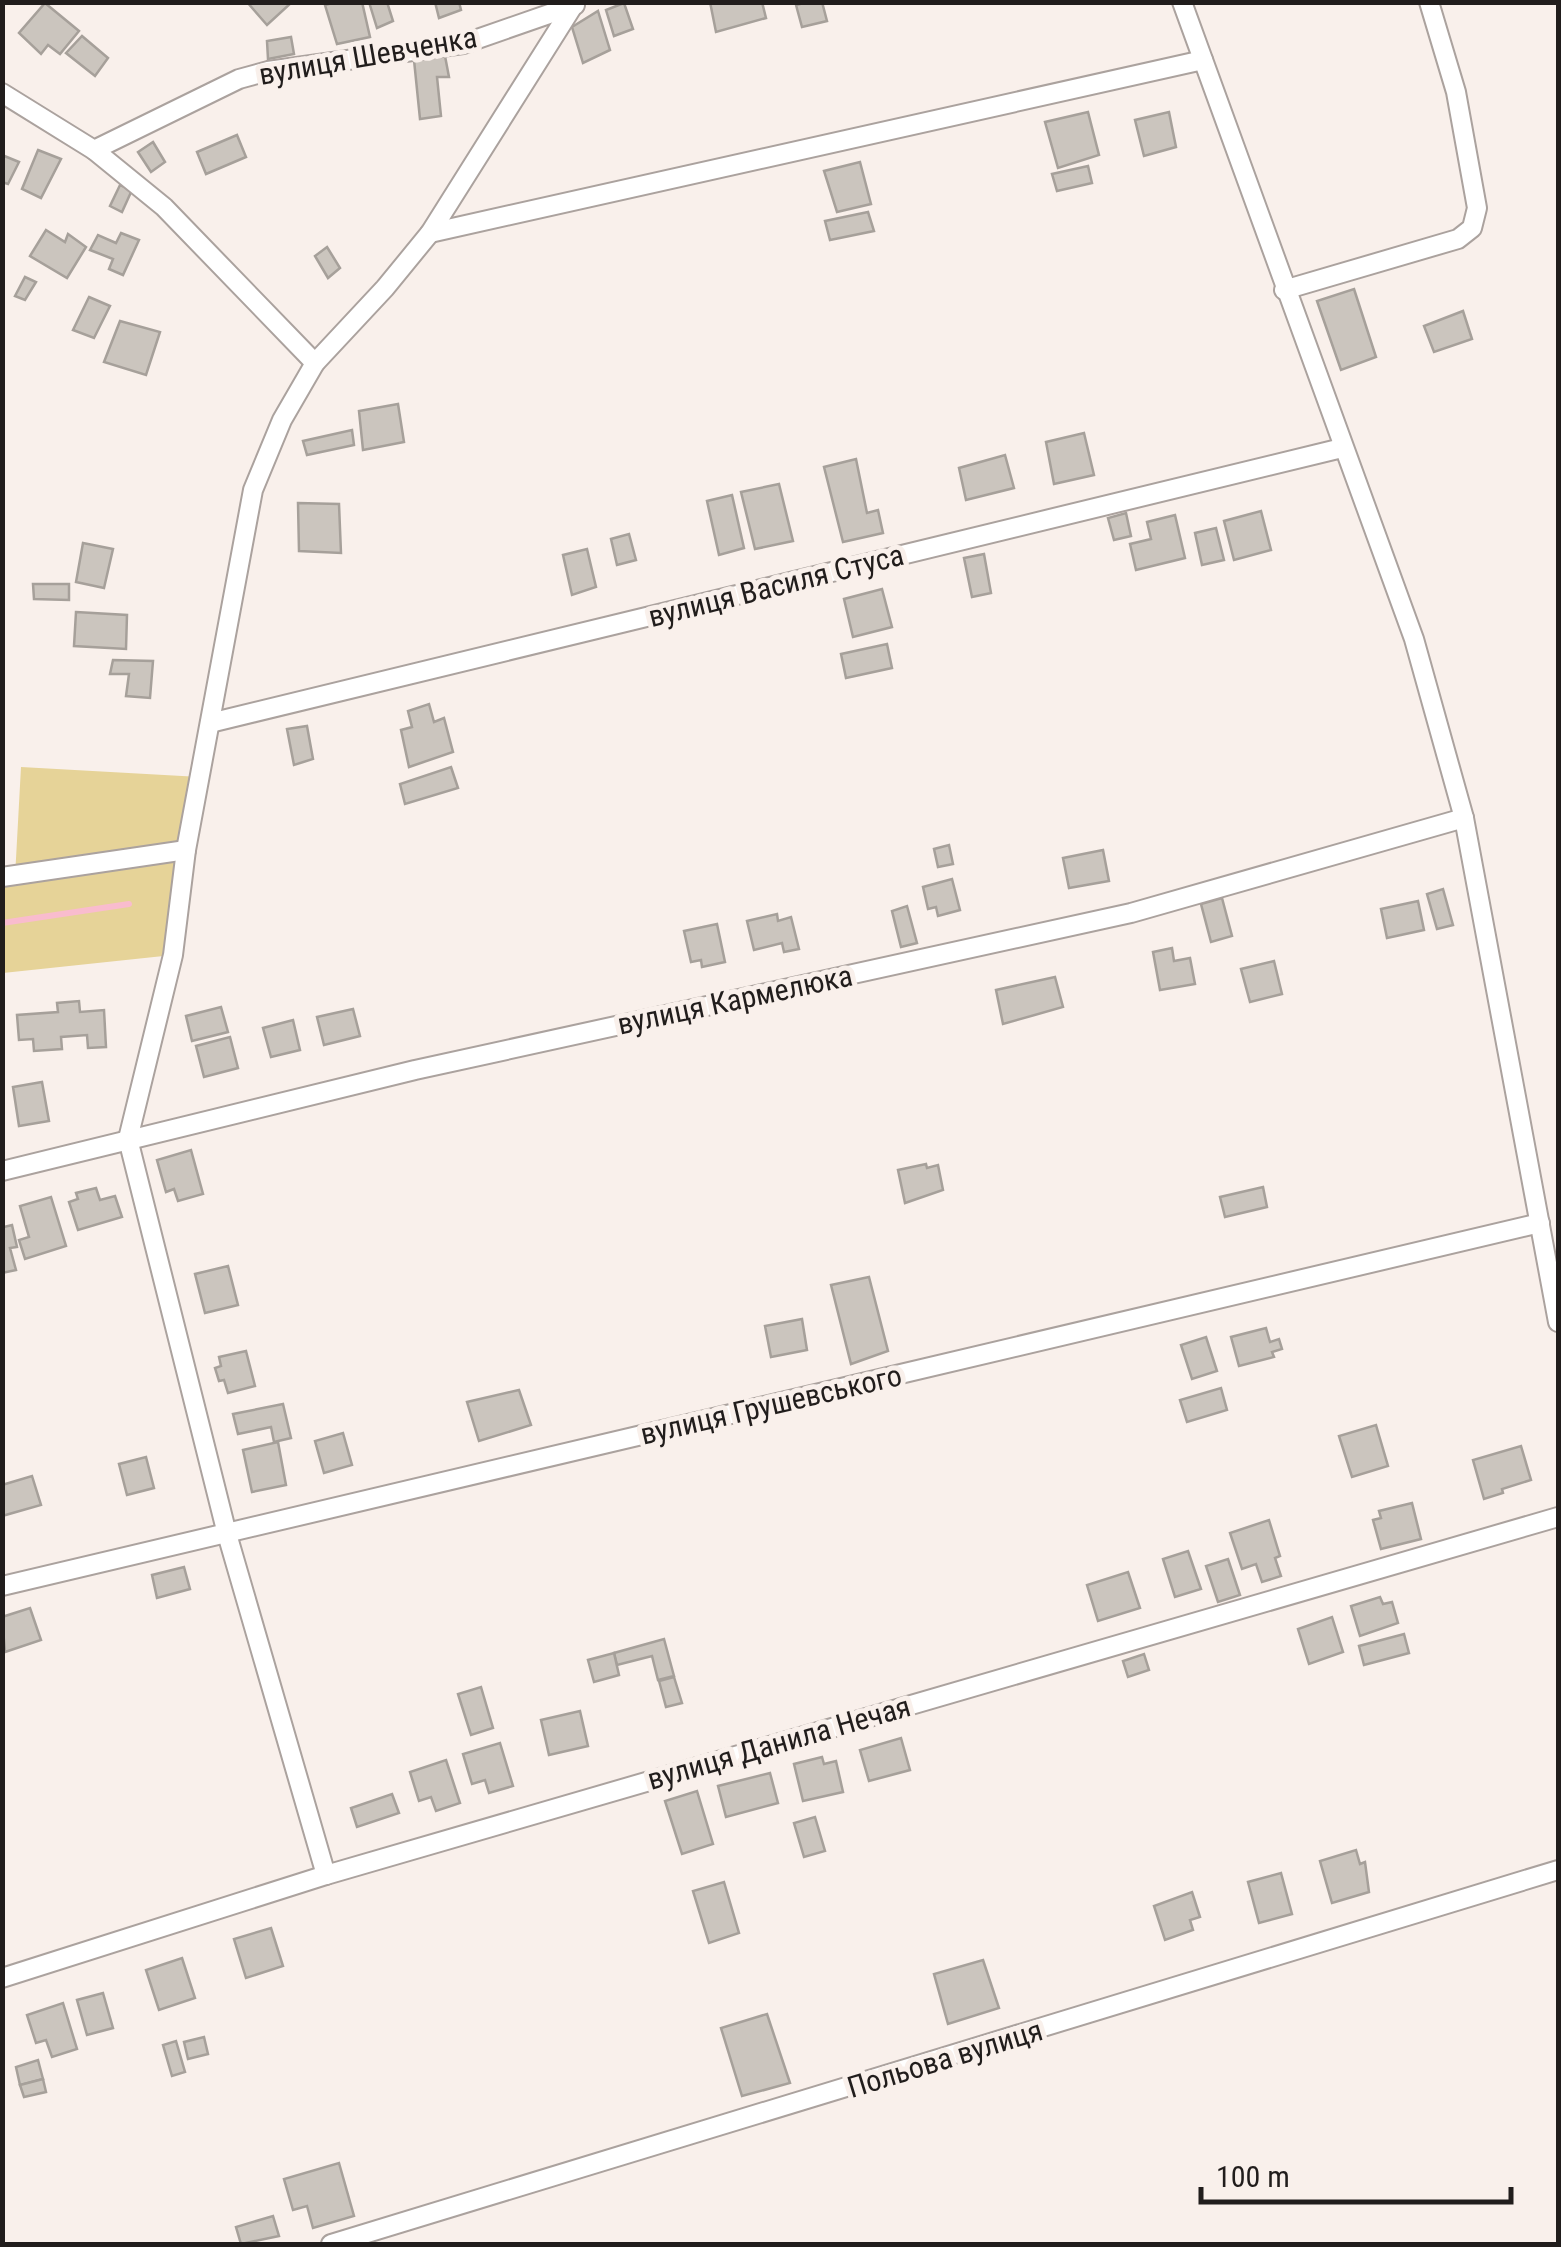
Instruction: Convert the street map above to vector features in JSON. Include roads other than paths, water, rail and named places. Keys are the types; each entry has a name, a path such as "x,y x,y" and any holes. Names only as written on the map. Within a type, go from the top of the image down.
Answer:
{"street":[{"path":"1182,2 1414,639 1464,818 1558,1322"},
{"path":"1284,290 1458,239 1472,228 1478,208 1456,92 1429,2"},
{"path":"326,1875 227,1534 128,1139 173,955 186,850 253,490 282,420 315,364 430,233 577,4"},
{"name":"вулиця Шевченка","path":"94,150 239,79 268,71 464,44 577,4"},
{"path":"430,233 1202,60"},
{"path":"2,93 94,150 164,207 315,364"},
{"name":"вулиця Василя Стуса","path":"210,724 1342,448"},
{"name":"вулиця Кармелюка","path":"2,1171 415,1070 1131,913 1464,818"},
{"path":"2,878 186,850"},
{"name":"вулиця Грушевського","path":"2,1586 1540,1223"},
{"name":"вулиця Данила Нечая","path":"2,1978 326,1875 1558,1517"},
{"name":"Польова вулиця","path":"331,2244 1558,1870"}],"waterway":[{"path":"2,923 129,904"}]}
